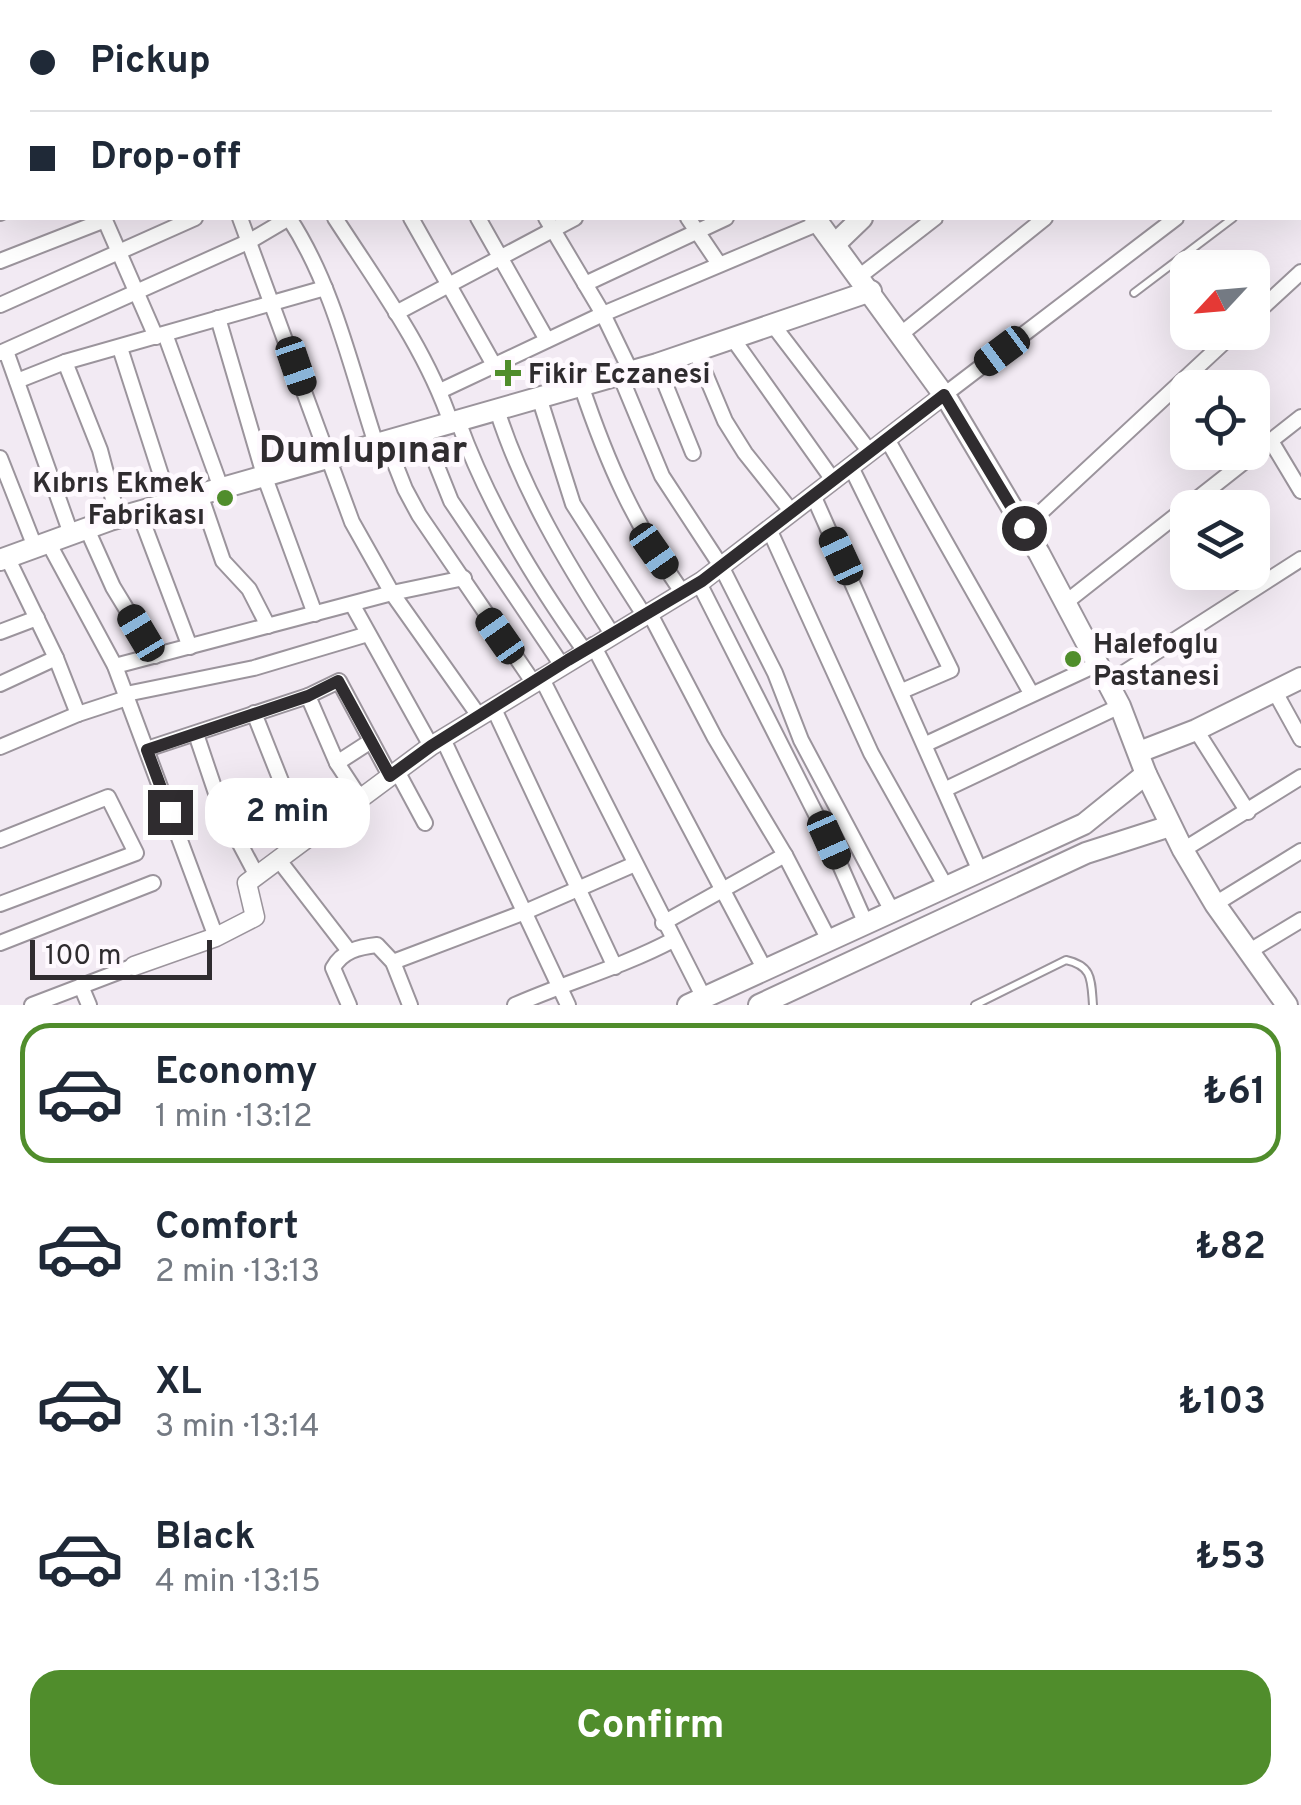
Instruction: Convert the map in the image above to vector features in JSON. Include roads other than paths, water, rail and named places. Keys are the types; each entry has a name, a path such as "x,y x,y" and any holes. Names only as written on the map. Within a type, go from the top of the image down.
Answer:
{"main road":[{"path":"817,220 944,395 1024,528 1120,706 1146,774 1182,850 1214,904 1287,1005"},
{"path":"835,244 860,220"},
{"path":"4,558 129,515 696,352 774,326 865,284"},
{"path":"1138,752 1196,730 1301,678"},
{"path":"696,1002 1084,824 1146,774"},
{"path":"759,1005 1086,853 1170,826"}],"street":[{"path":"0,262 102,220"},
{"path":"104,220 160,336 221,488"},
{"path":"0,305 190,220"},
{"path":"241,220 352,522 392,593 486,711 580,890 615,967"},
{"path":"155,656 79,531 3,352 250,241 286,220"},
{"path":"290,220 308,246 381,443 420,516 537,679 673,940 696,1002"},
{"path":"336,220 396,313 440,392 476,470 541,589 589,648 765,970"},
{"path":"413,220 494,365"},
{"path":"479,220 546,340"},
{"path":"440,392 546,340 817,220"},
{"path":"865,284 932,220"},
{"path":"902,334 1043,220"},
{"path":"32,1005 216,936 255,917 247,883 304,839 437,742 721,566 1173,220"},
{"path":"396,313 500,256 548,223 603,314 662,476 721,566 775,673 801,740 892,912"},
{"path":"585,284 692,224 719,264"},
{"path":"1270,300 1301,272"},
{"path":"17,381 66,362 325,288"},
{"path":"218,318 264,476 314,614"},
{"path":"774,326 870,452"},
{"path":"733,339 833,480"},
{"path":"120,348 170,503"},
{"path":"1024,528 1217,350"},
{"path":"696,352 744,453 792,512"},
{"path":"66,362 100,450 190,647"},
{"path":"657,364 693,452"},
{"path":"582,386 604,454 628,508 690,588 829,840 866,924"},
{"path":"540,397 573,504 646,614 785,855 829,940"},
{"path":"497,410 510,450 553,538 612,634"},
{"path":"1065,603 1301,417"},
{"path":"423,431 451,501 561,664"},
{"path":"887,439 1032,693"},
{"path":"1271,441 1301,491"},
{"path":"0,458 41,545 115,666 216,936"},
{"path":"851,467 952,670 902,690"},
{"path":"200,494 224,561 249,589 268,626"},
{"path":"814,495 980,871"},
{"path":"770,529 872,753 946,887"},
{"path":"4,558 56,658 78,714"},
{"path":"926,744 1032,693 1103,674 1301,559"},
{"path":"115,666 392,593 464,578"},
{"path":"352,604 437,742 568,1005"},
{"path":"0,632 36,618"},
{"path":"0,747 126,696 254,668 368,634"},
{"path":"0,684 56,658"},
{"path":"147,750 308,696 338,681 371,741 426,823"},
{"path":"1274,692 1301,739"},
{"path":"308,696 337,763 360,798"},
{"path":"946,788 1120,706"},
{"path":"254,713 304,839"},
{"path":"1196,730 1248,812"},
{"path":"196,734 221,808 257,876"},
{"path":"337,763 371,741"},
{"path":"1182,850 1301,777"},
{"path":"0,840 108,797 136,853 0,904"},
{"path":"1214,904 1301,850"},
{"path":"664,923 785,855"},
{"path":"278,859 349,952"},
{"path":"393,962 580,890 635,864"},
{"path":"0,944 153,882"},
{"path":"1248,952 1301,920"},
{"path":"515,1005 673,940"},
{"path":"349,1005 333,968 338,958 377,944 393,962 410,1005"},
{"path":"81,986 89,1005"}],"lane":[{"path":"1134,293 1230,220"},
{"path":"975,1005 1066,960 1081,964 1088,971 1094,1005"}],"place":[{"name":"Fikir Eczanesi","path":"508,373"},
{"name":"Kıbrıs Ekmek Fabrikası","path":"225,498"},
{"name":"Halefoglu Pastanesi","path":"1073,659"}],"district":[{"name":"Dumlupınar","path":"363,449"}]}
